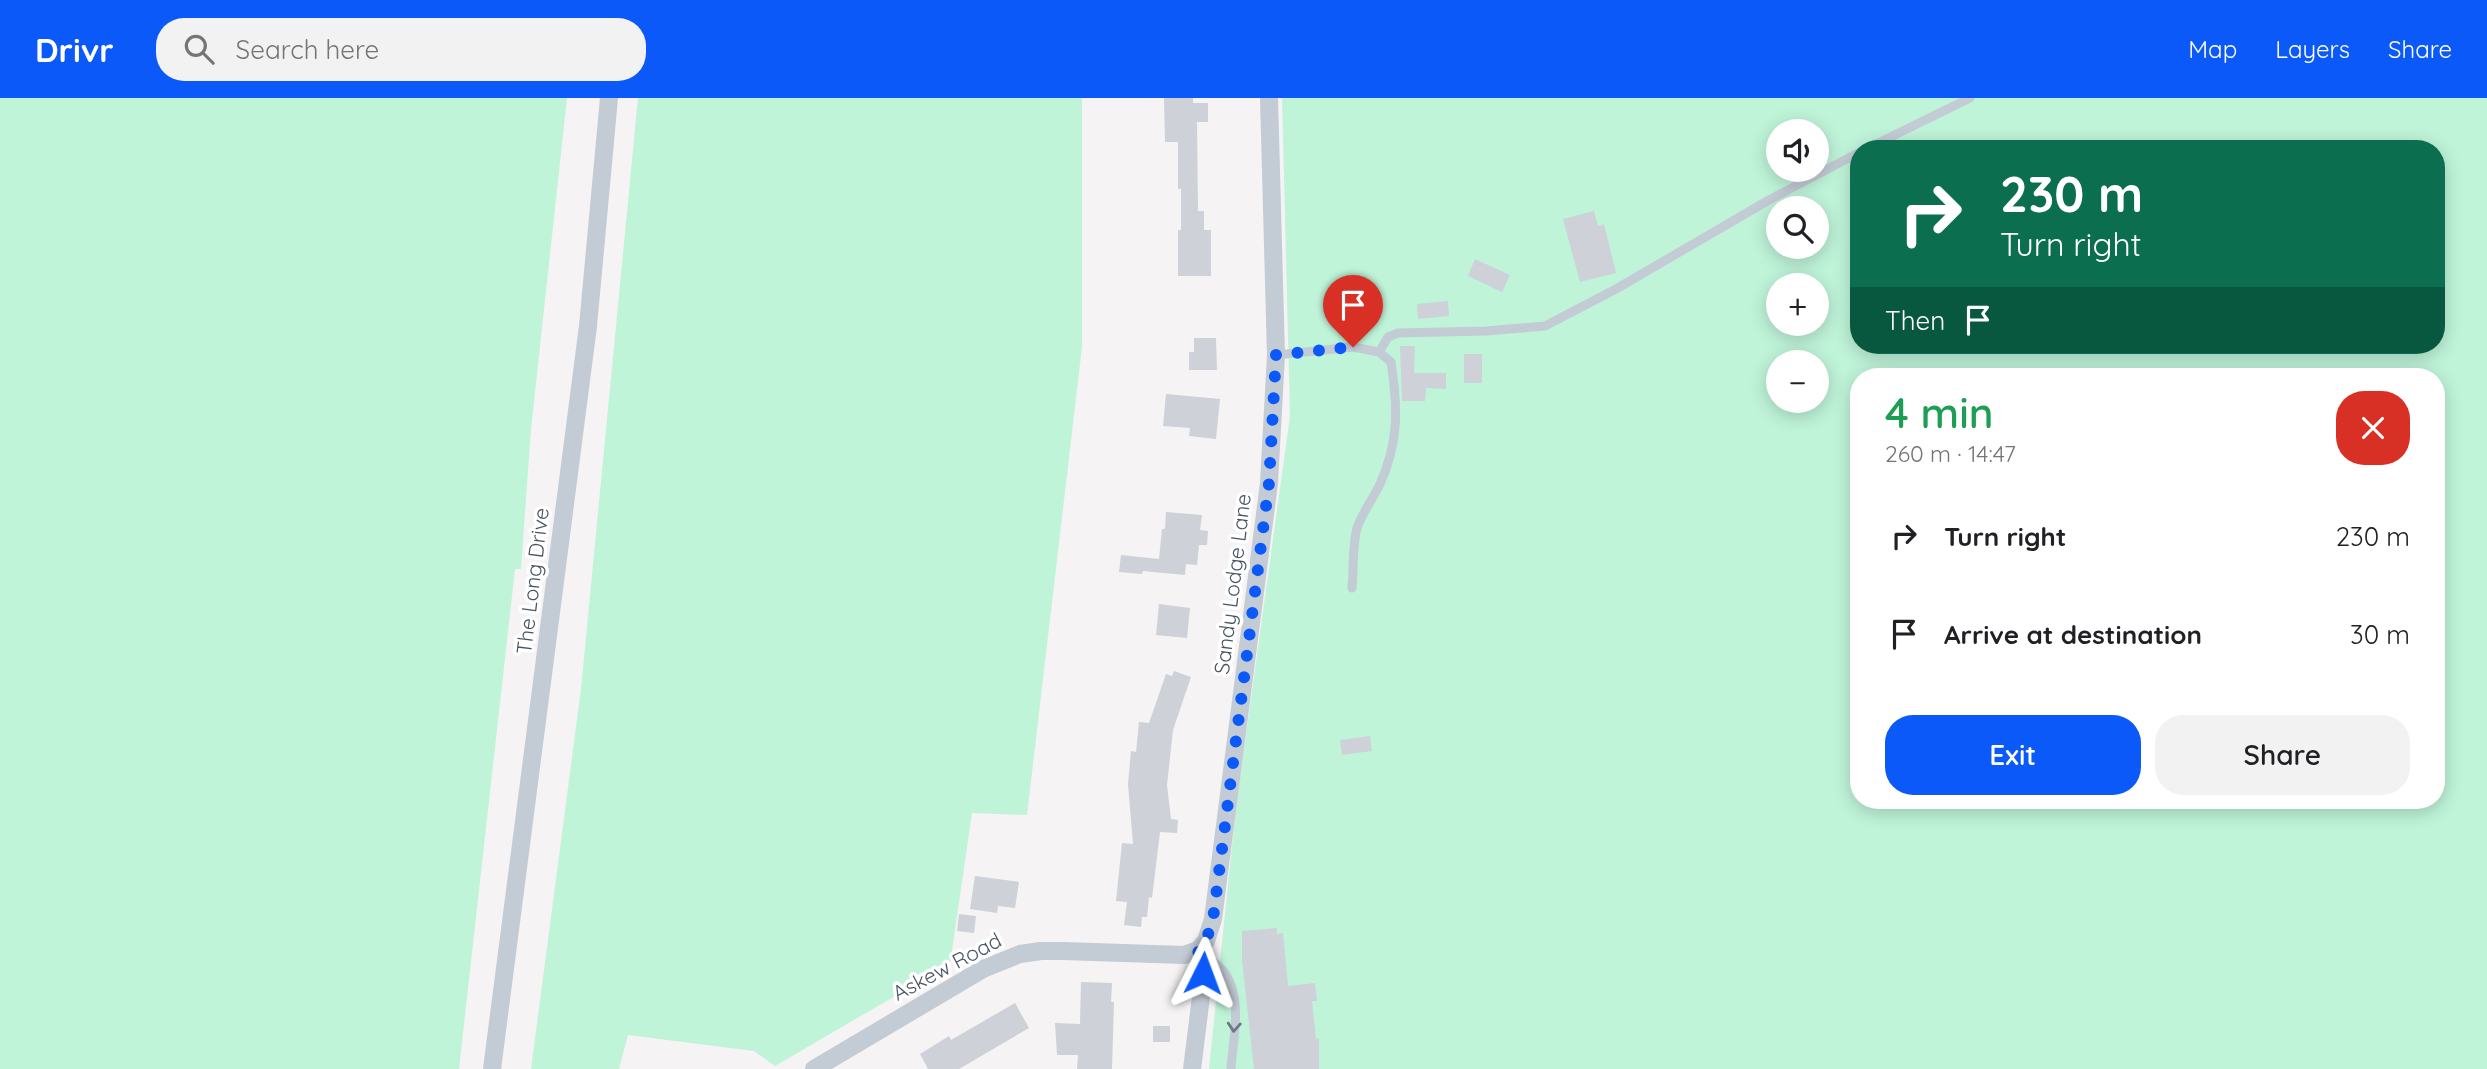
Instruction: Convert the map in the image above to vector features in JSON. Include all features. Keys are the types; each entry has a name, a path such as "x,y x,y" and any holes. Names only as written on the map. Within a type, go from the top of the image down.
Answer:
{"street":[{"name":"The Long Drive","path":"492,1069 588,326 609,98"},
{"name":"Sandy Lodge Lane","path":"1198,950 1206,941 1213,919 1269,483 1276,355 1269,98"},
{"name":"Askew Road","path":"814,1069 983,969 1010,958 1041,951 1184,955 1198,950"},
{"path":"1192,1069 1203,973 1198,950"}],"lane":[{"path":"1884,140 1970,98"},
{"path":"1379,352 1388,337 1398,333 1486,331 1545,326 1850,157"},
{"path":"1276,355 1353,347 1379,352 1391,362 1398,408 1395,434 1380,485 1358,526 1354,544 1352,588"},
{"path":"1198,950 1225,973 1236,1003 1231,1069"}],"green space":[{"path":"0,98 567,98 531,429 521,569 515,569 459,1069 0,1069"},
{"path":"638,98 1082,98 1082,347 1027,815 972,813 950,964 775,1066 754,1051 628,1035 619,1069 531,1069 581,689"},
{"path":"1282,98 2487,98 2487,1069 1209,1069 1236,807 1290,416"}],"building":[{"path":"1164,98 1193,98 1193,103 1208,103 1208,122 1197,122 1198,211 1204,211 1204,230 1211,230 1211,276 1178,276 1181,189 1178,189 1178,142 1165,142"},
{"path":"1594,211 1598,226 1604,224 1616,273 1580,282 1563,219"},
{"path":"1475,259 1510,275 1502,292 1468,276"},
{"path":"1448,301 1449,316 1418,319 1417,304"},
{"path":"1194,338 1216,338 1217,370 1189,370 1189,352 1194,352"},
{"path":"1400,346 1415,346 1414,373 1446,373 1446,389 1426,388 1425,401 1402,401"},
{"path":"1464,354 1482,354 1482,383 1464,383"},
{"path":"1166,394 1220,399 1216,439 1189,436 1190,428 1163,426"},
{"path":"1166,512 1202,515 1200,530 1208,531 1207,545 1199,545 1197,565 1186,564 1185,575 1119,572 1121,555 1159,559"},
{"path":"1159,604 1190,608 1187,638 1156,635"},
{"path":"1174,671 1191,677 1173,730 1167,785 1171,819 1178,820 1177,833 1160,832 1147,917 1142,917 1141,927 1124,925 1127,902 1116,901 1122,843 1133,844 1128,784 1131,751 1136,752 1139,722 1149,723 1166,674 1172,676"},
{"path":"1370,736 1372,751 1342,755 1340,740"},
{"path":"975,876 1019,882 1015,908 998,906 997,913 970,909"},
{"path":"959,914 976,916 974,933 957,931"},
{"path":"1277,928 1277,934 1283,933 1288,986 1315,983 1317,1001 1312,1001 1316,1039 1319,1038 1319,1069 1254,1069 1242,960 1242,931"},
{"path":"1081,982 1112,983 1112,1069 1077,1069 1078,1055 1057,1055 1055,1023 1080,1024"},
{"path":"1015,1003 1029,1028 959,1069 928,1069 920,1054 949,1036 951,1040"},
{"path":"1153,1026 1170,1026 1170,1042 1153,1042"}],"route":[{"path":"1203,973 1198,950 1206,941 1213,919 1269,483 1276,355 1353,347"}]}
